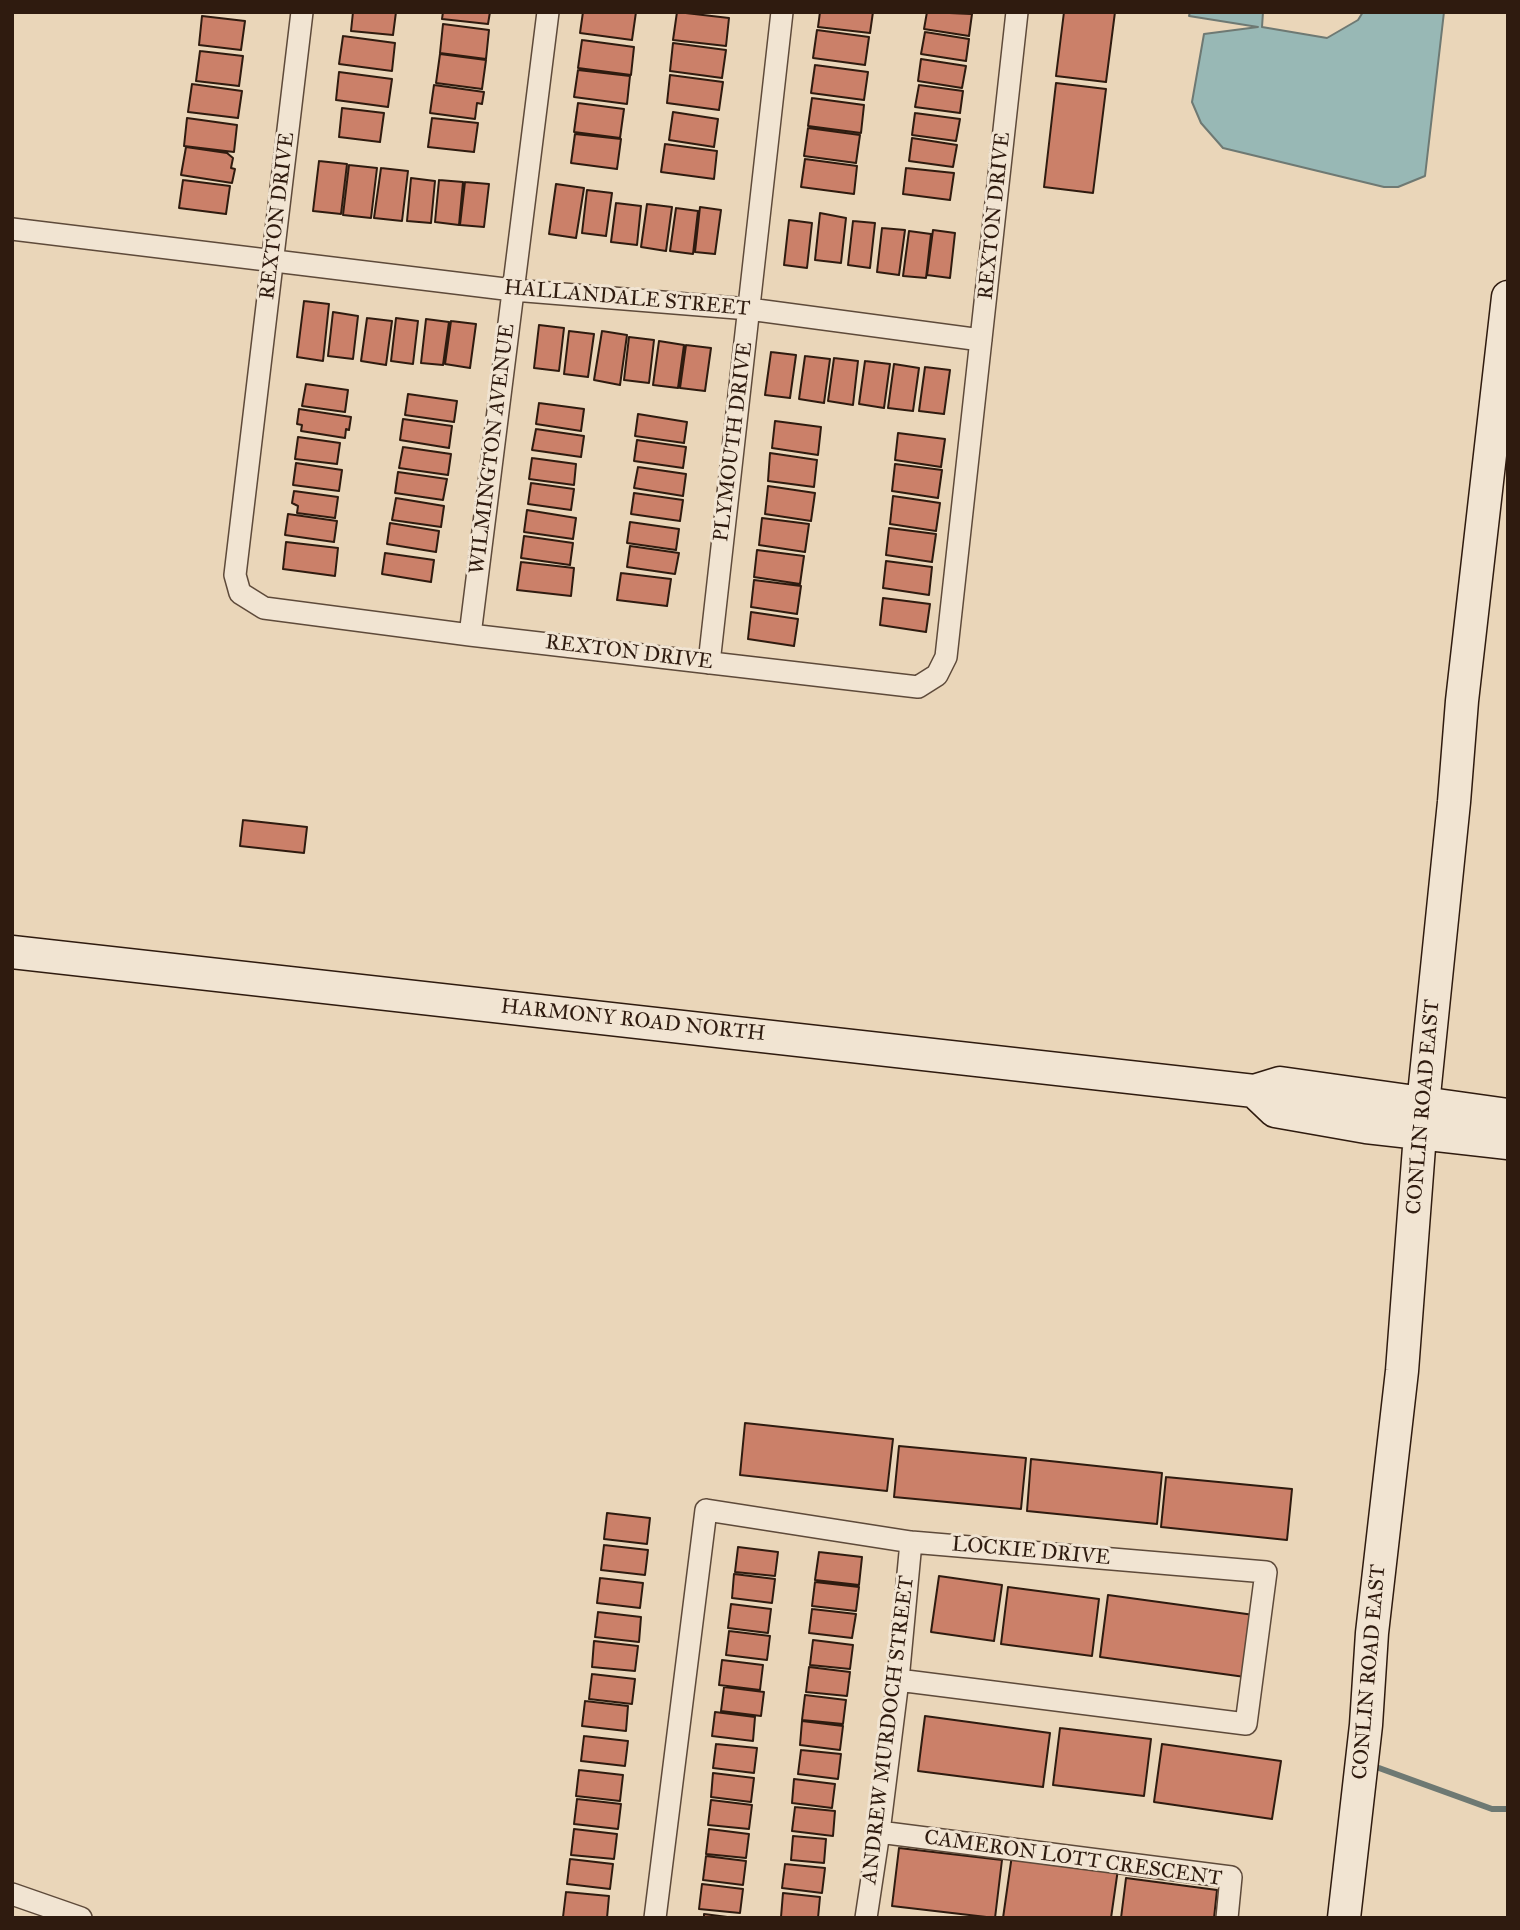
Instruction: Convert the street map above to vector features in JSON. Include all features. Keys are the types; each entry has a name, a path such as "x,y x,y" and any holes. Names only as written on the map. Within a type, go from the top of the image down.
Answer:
{"street":[{"name":"REXTON DRIVE","path":"302,12 235,575 240,593 264,608 470,635 918,687 937,675 946,657 1017,12"},
{"name":"WILMINGTON AVENUE","path":"470,635 548,12"},
{"name":"PLYMOUTH DRIVE","path":"709,663 782,12"},
{"name":"HALLANDALE STREET","path":"12,229 513,290 749,309 981,340"},
{"name":"CONLIN ROAD EAST","path":"1344,1918 1402,1371 1422,1118 1462,701 1508,297"},
{"name":"HARMONY ROAD NORTH","path":"12,952 1254,1091 1280,1083 1422,1118 1508,1143"},
{"name":"HARMONY ROAD NORTH","path":"1422,1118 1508,1115"},
{"name":"LOCKIE DRIVE","path":"655,1918 706,1510 911,1542 1266,1572 1246,1724 898,1680"},
{"name":"ANDREW MURDOCH STREET","path":"866,1918 898,1680 911,1542"},
{"name":"CAMERON LOTT CRESCENT","path":"879,1832 1231,1877 1227,1918"},
{"path":"12,1894 81,1918"}],"water":[{"path":"1190,12 1263,12 1262,27 1327,38 1358,20 1363,12 1444,12 1425,176 1398,187 1384,187 1223,148 1201,123 1192,102 1204,34 1258,27 1189,16"}],"building":[{"path":"353,12 396,12 393,35 351,31"},
{"path":"443,12 490,12 488,24 442,19"},
{"path":"583,12 636,12 632,40 580,33"},
{"path":"677,12 729,18 726,46 673,40"},
{"path":"820,12 873,12 870,33 818,27"},
{"path":"927,12 972,14 969,36 924,29"},
{"path":"1064,12 1115,12 1106,82 1056,76"},
{"path":"202,16 245,21 241,50 199,45"},
{"path":"443,24 489,30 486,59 440,53"},
{"path":"817,30 869,37 865,65 813,58"},
{"path":"925,32 969,39 966,61 921,54"},
{"path":"343,36 395,43 392,71 339,64"},
{"path":"582,40 634,47 631,75 578,68"},
{"path":"673,43 726,50 722,78 670,71"},
{"path":"200,51 243,56 239,86 196,81"},
{"path":"440,54 486,60 482,89 436,83"},
{"path":"921,59 966,66 962,88 918,81"},
{"path":"815,65 868,72 864,100 811,93"},
{"path":"578,70 630,76 627,104 574,97"},
{"path":"339,72 392,79 388,107 336,100"},
{"path":"670,75 723,82 719,110 667,103"},
{"path":"1056,83 1106,89 1093,193 1044,187"},
{"path":"192,84 242,91 238,118 188,112"},
{"path":"434,85 484,92 482,104 477,103 475,119 430,113"},
{"path":"919,85 963,91 960,113 915,107"},
{"path":"812,98 864,105 861,133 808,126"},
{"path":"578,103 624,109 620,138 574,132"},
{"path":"342,108 384,113 380,142 339,137"},
{"path":"673,112 718,119 714,147 669,140"},
{"path":"915,113 960,119 956,141 912,135"},
{"path":"187,118 237,125 234,152 184,146"},
{"path":"432,118 478,123 474,152 428,147"},
{"path":"808,128 860,135 856,163 804,156"},
{"path":"575,134 621,139 617,169 571,163"},
{"path":"912,138 957,145 953,167 909,161"},
{"path":"665,144 717,151 714,179 661,172"},
{"path":"186,147 227,153 233,158 231,168 235,169 232,183 181,175"},
{"path":"805,159 857,166 854,194 801,187"},
{"path":"319,161 347,164 341,214 313,211"},
{"path":"349,165 377,168 371,218 343,215"},
{"path":"381,168 408,171 402,221 374,218"},
{"path":"906,168 954,173 950,200 903,194"},
{"path":"411,178 435,181 431,223 407,221"},
{"path":"183,180 230,186 226,214 179,208"},
{"path":"439,180 463,182 459,225 435,222"},
{"path":"465,182 489,184 484,227 460,225"},
{"path":"556,184 584,188 576,238 549,234"},
{"path":"587,190 612,193 606,236 582,233"},
{"path":"616,203 641,206 637,245 611,242"},
{"path":"647,204 672,207 666,251 641,247"},
{"path":"700,207 721,210 715,254 695,252"},
{"path":"676,208 698,211 693,254 670,251"},
{"path":"820,213 846,218 841,263 815,260"},
{"path":"789,220 812,223 807,268 784,265"},
{"path":"853,221 875,223 870,268 848,265"},
{"path":"882,228 905,230 899,275 877,272"},
{"path":"933,230 955,233 950,278 927,275"},
{"path":"909,231 931,234 926,278 903,276"},
{"path":"304,301 329,304 323,361 297,357"},
{"path":"333,312 358,316 353,359 328,356"},
{"path":"367,318 392,321 386,365 361,361"},
{"path":"396,318 418,321 413,364 391,361"},
{"path":"426,319 449,322 443,365 421,363"},
{"path":"451,321 476,324 470,368 445,364"},
{"path":"539,325 564,328 559,371 534,368"},
{"path":"569,331 594,334 588,377 564,374"},
{"path":"602,331 627,335 620,385 594,380"},
{"path":"629,337 654,340 649,383 624,380"},
{"path":"659,341 684,345 678,388 653,385"},
{"path":"686,345 711,348 705,391 680,388"},
{"path":"771,352 796,355 790,398 765,395"},
{"path":"805,356 830,359 824,403 799,399"},
{"path":"834,358 858,361 853,405 828,401"},
{"path":"865,361 890,364 884,408 859,404"},
{"path":"894,364 919,368 913,411 888,408"},
{"path":"925,367 950,370 944,414 919,411"},
{"path":"306,384 348,390 345,412 302,406"},
{"path":"408,394 457,401 454,422 405,415"},
{"path":"539,403 584,409 581,431 536,424"},
{"path":"299,409 351,417 345,438 301,431 302,425 297,424"},
{"path":"638,414 687,422 684,443 635,436"},
{"path":"403,419 452,426 449,448 400,440"},
{"path":"775,421 821,427 818,455 772,448"},
{"path":"536,429 584,436 581,457 532,450"},
{"path":"898,433 945,439 941,467 895,460"},
{"path":"298,437 340,443 337,464 295,459"},
{"path":"637,440 686,447 683,468 634,461"},
{"path":"403,447 451,454 448,475 399,468"},
{"path":"770,453 817,460 814,487 768,481"},
{"path":"532,458 576,464 574,485 529,479"},
{"path":"296,463 342,470 339,491 293,485"},
{"path":"895,464 942,470 938,498 892,491"},
{"path":"638,467 686,474 683,496 634,488"},
{"path":"398,472 447,479 443,500 395,493"},
{"path":"531,483 574,489 571,510 528,504"},
{"path":"768,486 815,493 811,521 765,514"},
{"path":"294,491 338,497 335,518 297,513 298,506 292,503"},
{"path":"634,493 683,500 680,521 631,514"},
{"path":"893,496 940,503 936,531 890,524"},
{"path":"396,498 444,506 441,527 392,520"},
{"path":"527,510 576,518 573,539 524,532"},
{"path":"288,514 337,521 334,542 285,535"},
{"path":"762,518 809,524 805,552 759,545"},
{"path":"630,522 679,529 676,550 627,543"},
{"path":"390,523 439,531 436,552 387,544"},
{"path":"889,528 936,534 932,562 886,555"},
{"path":"524,536 573,543 570,565 521,558"},
{"path":"286,542 338,548 335,576 283,569"},
{"path":"630,546 679,553 675,574 627,567"},
{"path":"757,550 804,556 800,584 754,577"},
{"path":"385,553 434,560 431,582 382,574"},
{"path":"886,561 932,567 929,595 883,588"},
{"path":"521,562 574,568 571,596 517,590"},
{"path":"621,573 671,579 667,606 617,600"},
{"path":"754,580 801,586 797,614 751,607"},
{"path":"883,598 930,604 926,632 880,625"},
{"path":"751,612 798,619 794,646 748,639"},
{"path":"243,820 307,827 304,853 240,846"},
{"path":"745,1423 893,1439 887,1491 740,1475"},
{"path":"899,1446 1026,1458 1021,1509 894,1497"},
{"path":"1031,1459 1162,1473 1157,1524 1027,1511"},
{"path":"1166,1477 1292,1489 1287,1540 1161,1527"},
{"path":"607,1513 650,1518 647,1544 604,1539"},
{"path":"604,1545 648,1550 645,1575 601,1570"},
{"path":"738,1547 778,1552 775,1576 735,1572"},
{"path":"819,1552 862,1557 859,1585 815,1580"},
{"path":"734,1574 775,1579 772,1603 732,1598"},
{"path":"939,1576 1002,1585 994,1641 931,1632"},
{"path":"600,1578 643,1583 640,1608 597,1603"},
{"path":"815,1582 859,1587 856,1611 812,1606"},
{"path":"1008,1587 1099,1599 1092,1656 1001,1644"},
{"path":"1108,1595 1254,1615 1245,1677 1100,1657"},
{"path":"731,1604 771,1609 768,1633 728,1628"},
{"path":"812,1609 856,1614 852,1638 809,1633"},
{"path":"598,1612 641,1617 639,1642 595,1637"},
{"path":"729,1631 770,1636 767,1660 726,1655"},
{"path":"813,1640 853,1645 850,1669 810,1665"},
{"path":"594,1641 638,1646 635,1671 592,1667"},
{"path":"722,1660 763,1665 760,1690 719,1685"},
{"path":"809,1667 850,1672 847,1696 806,1692"},
{"path":"592,1674 635,1679 632,1704 589,1699"},
{"path":"724,1687 764,1692 761,1716 721,1711"},
{"path":"805,1695 846,1700 843,1724 802,1720"},
{"path":"585,1701 628,1706 626,1731 582,1726"},
{"path":"715,1712 755,1717 753,1741 712,1736"},
{"path":"925,1716 1050,1733 1043,1787 918,1771"},
{"path":"802,1721 843,1726 840,1750 800,1745"},
{"path":"1060,1728 1151,1739 1144,1796 1053,1785"},
{"path":"584,1736 628,1741 625,1766 581,1761"},
{"path":"716,1744 757,1748 754,1773 713,1768"},
{"path":"1162,1744 1281,1761 1272,1819 1154,1802"},
{"path":"801,1750 841,1754 838,1779 798,1774"},
{"path":"579,1770 623,1775 620,1801 576,1796"},
{"path":"713,1773 754,1778 751,1802 711,1797"},
{"path":"794,1779 835,1784 832,1808 792,1803"},
{"path":"577,1799 621,1804 618,1829 574,1824"},
{"path":"711,1800 752,1805 749,1829 708,1825"},
{"path":"795,1807 835,1811 833,1836 792,1831"},
{"path":"574,1829 617,1834 614,1859 571,1855"},
{"path":"709,1829 749,1834 746,1858 706,1854"},
{"path":"793,1836 826,1839 824,1863 791,1860"},
{"path":"899,1848 1002,1860 995,1918 892,1906"},
{"path":"1012,1855 1118,1869 1111,1918 1003,1918"},
{"path":"706,1856 746,1861 743,1885 703,1880"},
{"path":"570,1859 613,1864 610,1889 567,1884"},
{"path":"785,1864 825,1868 822,1893 782,1888"},
{"path":"1126,1878 1217,1890 1214,1918 1121,1918"},
{"path":"702,1884 743,1889 740,1913 699,1909"},
{"path":"566,1892 609,1896 607,1918 563,1917"},
{"path":"783,1893 820,1897 818,1918 781,1917"},
{"path":"704,1914 735,1918 704,1918"}],"waterway":[{"path":"1379,1768 1492,1809 1508,1809"}]}
